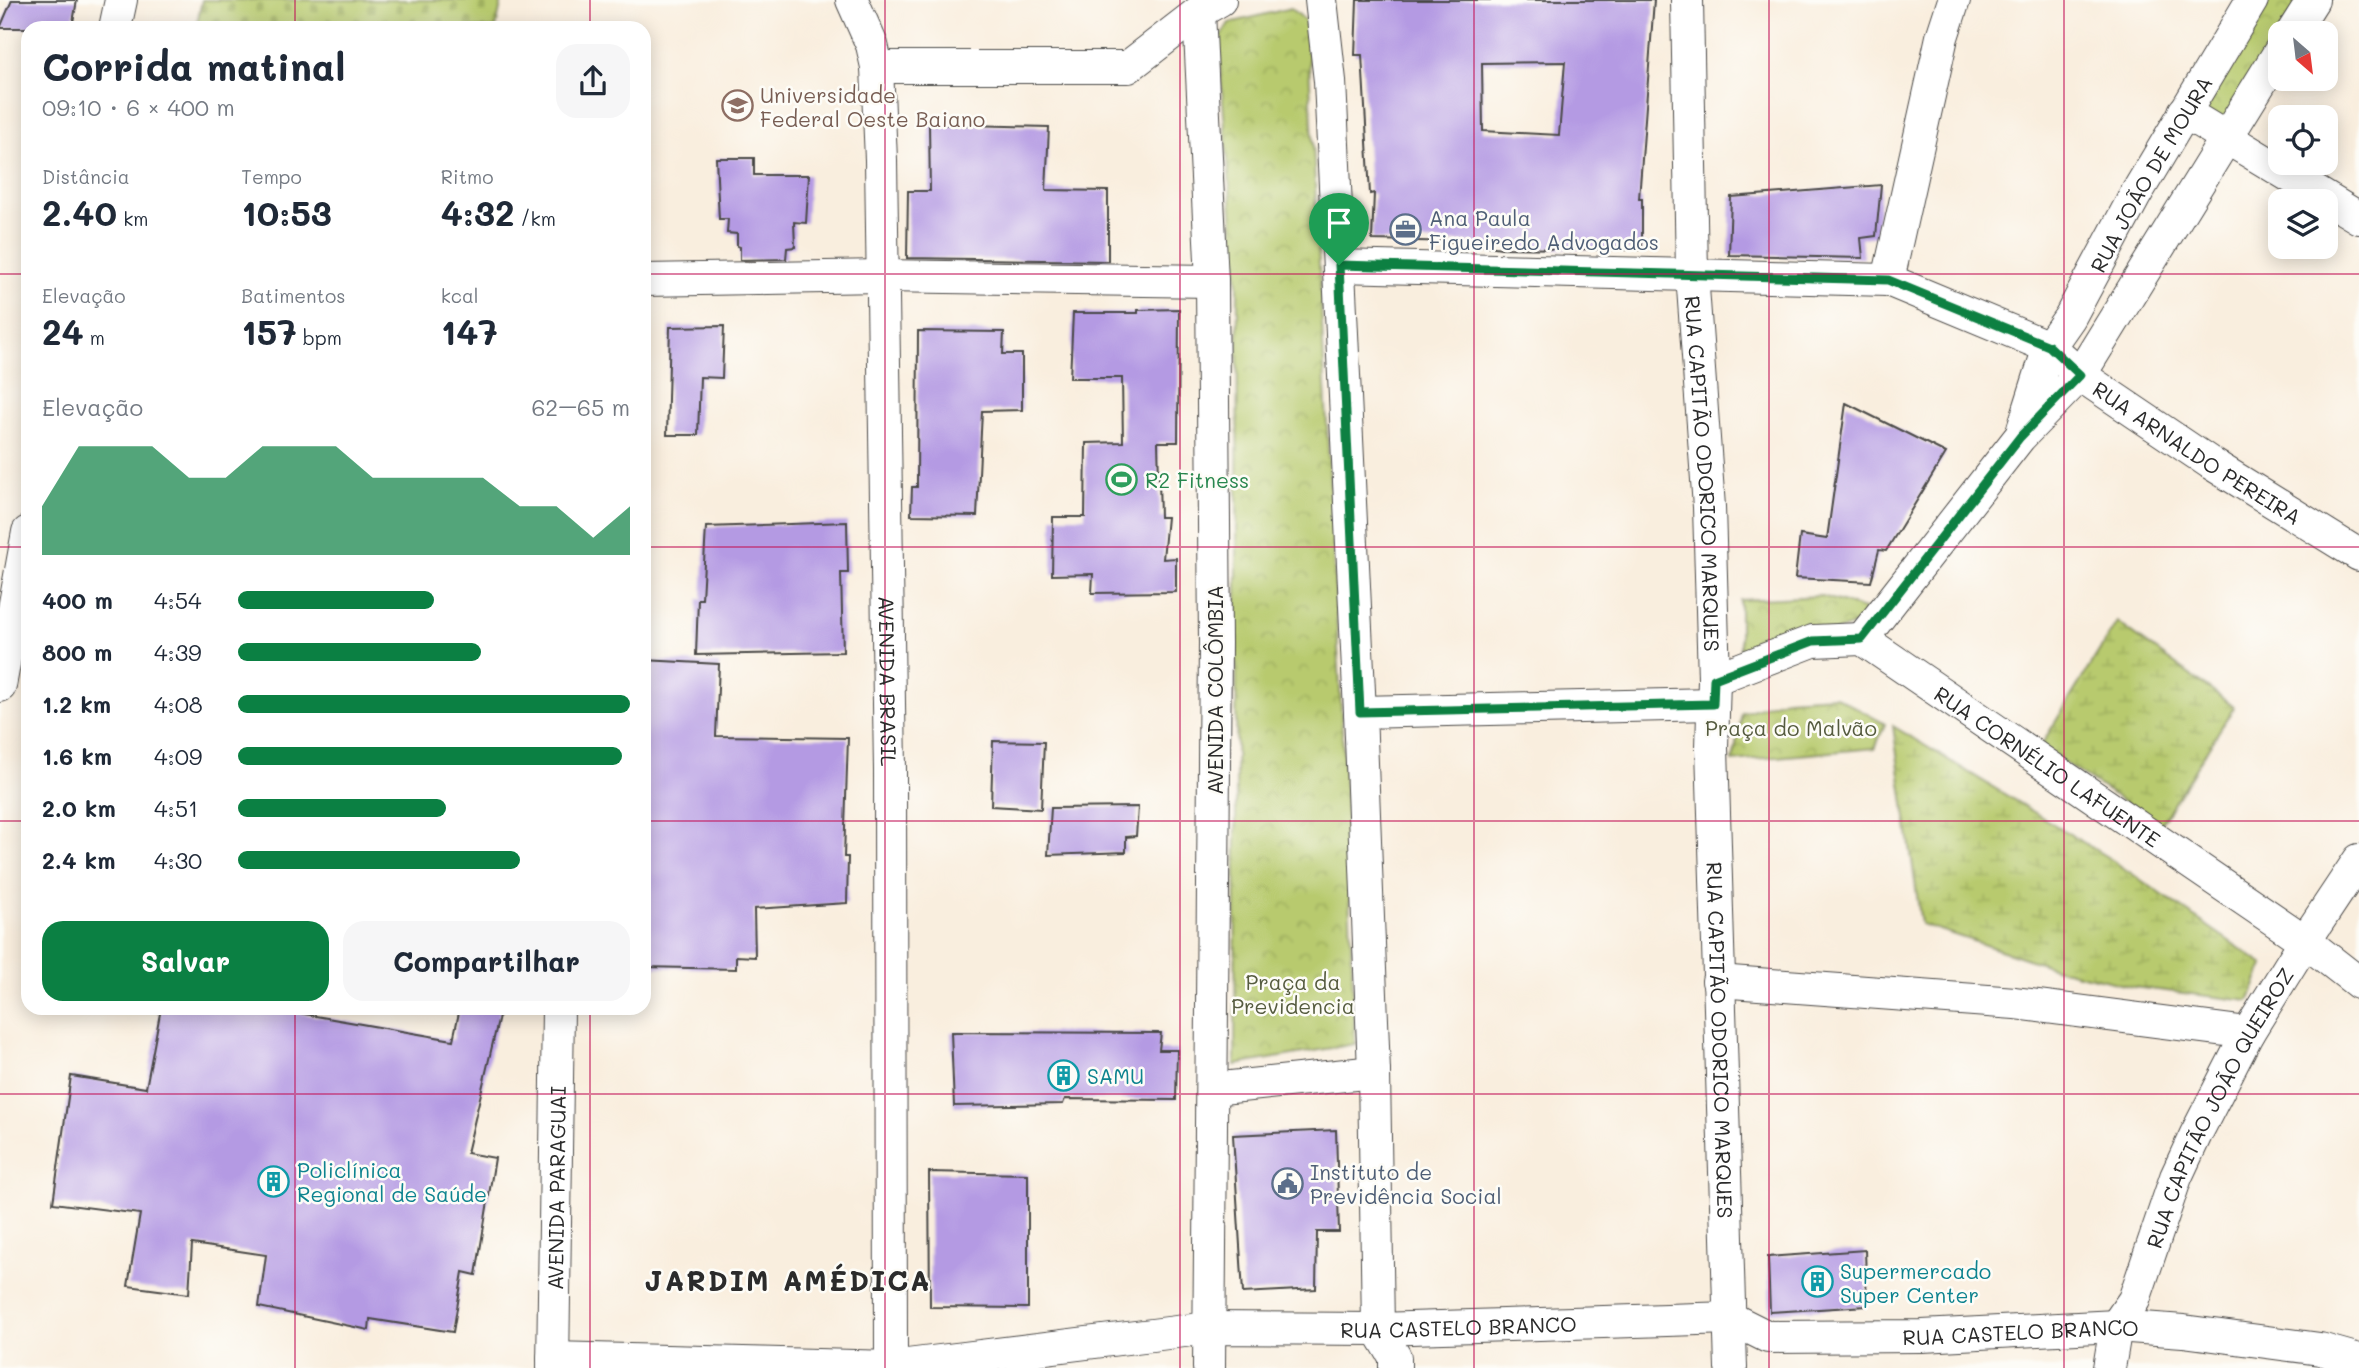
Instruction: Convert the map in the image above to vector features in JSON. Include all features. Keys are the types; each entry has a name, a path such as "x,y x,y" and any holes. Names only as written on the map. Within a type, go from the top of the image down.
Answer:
{"street":[{"path":"117,21 121,0"},
{"name":"AVENIDA BRASIL","path":"852,0 872,45 877,66 881,160 890,771 891,1367"},
{"path":"1321,0 1331,81 1360,712 1374,1072 1378,1329 1395,1357 1395,1368"},
{"name":"RUA CAPITÃO ODORICO MARQUES","path":"1687,0 1692,274 1709,507 1714,692 1712,748 1731,1368"},
{"path":"1888,280 1942,37 1954,0"},
{"name":"RUA JOÃO DE MOURA","path":"2020,437 2049,346 2070,317 2136,194 2252,0"},
{"path":"2300,21 2313,0"},
{"path":"877,66 1128,67 1210,6"},
{"name":"AVENIDA COLÔMBIA","path":"1209,1368 1215,643 1210,6"},
{"name":"RUA JOÃO DE MOURA","path":"2020,437 2080,375 2268,70"},
{"path":"2184,112 2359,218"},
{"name":"RUA ARNALDO PEREIRA","path":"1339,265 1888,280 2049,346 2080,375 2212,464 2359,555"},
{"path":"651,280 882,276 1212,281"},
{"path":"1360,712 1714,692 1813,641 1862,639 2020,437"},
{"path":"0,686 21,570"},
{"name":"RUA CORNÉLIO LAFUENTE","path":"1862,639 2305,941 2359,983"},
{"name":"RUA CAPITÃO JOÃO QUEIROZ","path":"2109,1368 2116,1326 2134,1300 2176,1177 2248,1033 2359,860"},
{"path":"1718,981 2015,1003 2248,1033"},
{"name":"AVENIDA PARAGUAI","path":"553,1363 558,1015"},
{"path":"1212,1090 1374,1072"},
{"name":"RUA CASTELO BRANCO","path":"553,1363 891,1367 1209,1328 1378,1329 1730,1318 1768,1337 1922,1336 2116,1326 2183,1331 2306,1347 2359,1360"}],"green space":[{"path":"202,0 502,0 498,21 198,21"},
{"path":"2260,0 2310,0 2297,21 2268,21 2268,69 2230,131 2193,108"},
{"name":"Praça da Previdencia","path":"1291,8 1307,22 1355,1044 1235,1065 1238,286 1218,41 1229,23"},
{"name":"Praça do Malvão","path":"1822,596 1881,614 1740,669 1740,600"},
{"path":"2117,622 2234,707 2160,825 2040,747"},
{"name":"Praça do Malvão","path":"1835,696 1885,724 1875,748 1733,761 1742,713 1786,699"},
{"path":"1893,726 2112,860 2264,965 2249,1001 2133,987 2058,969 1921,924"}],"building":[{"path":"12,0 77,0 73,21 21,21 21,28 0,28"},
{"path":"1357,0 1654,0 1639,199 1642,199 1642,250 1501,248 1462,242 1372,240 1374,193 1370,194 1362,55 1355,55","holes":["1565,62 1559,135 1483,131 1482,63"]},
{"path":"929,124 1049,127 1046,190 1108,191 1108,261 907,258 908,191 930,191"},
{"path":"716,158 754,158 754,175 809,175 806,223 794,222 795,247 787,248 786,259 740,260 737,234 727,233 728,219 719,219"},
{"path":"1881,185 1876,236 1861,238 1863,258 1729,255 1731,197"},
{"path":"1179,309 1178,442 1158,442 1160,517 1167,517 1163,559 1176,558 1176,592 1092,593 1093,574 1052,575 1053,517 1085,517 1086,443 1123,442 1122,378 1070,378 1073,313 1138,313 1138,310"},
{"path":"724,326 722,378 700,377 698,435 667,435 670,327"},
{"path":"918,331 1004,332 1003,354 1022,354 1022,410 982,411 977,516 911,515 912,487 917,487"},
{"path":"1846,403 1946,453 1886,551 1879,550 1871,582 1795,578 1800,535 1827,539"},
{"path":"847,522 848,573 841,573 843,652 696,655 698,599 702,599 706,527"},
{"path":"651,660 719,664 716,736 848,738 844,857 848,857 847,903 754,909 755,957 736,956 736,969 651,967"},
{"path":"993,741 1044,742 1041,809 991,806"},
{"path":"1138,807 1136,836 1126,837 1126,852 1048,855 1051,808"},
{"name":"Policlínica Regional de Saúde","path":"160,1015 310,1015 453,1040 458,1015 499,1015 467,1153 495,1158 476,1275 463,1272 453,1332 370,1319 369,1330 259,1307 266,1255 192,1244 189,1294 128,1286 140,1214 53,1203 71,1076 146,1088"},
{"name":"SAMU","path":"951,1032 1161,1033 1159,1050 1177,1050 1176,1100 1065,1099 1063,1104 954,1106"},
{"name":"Instituto de Previdência Social","path":"1336,1130 1339,1232 1317,1232 1316,1289 1243,1293 1233,1135"},
{"path":"929,1172 1028,1174 1028,1308 930,1307"},
{"name":"Supermercado Super Center","path":"1865,1250 1867,1306 1770,1312 1768,1257"}],"place":[{"name":"Universidade Federal Oeste Baiano","path":"737,106"},
{"name":"Ana Paula Figueiredo Advogados","path":"1406,229"},
{"name":"R2 Fitness","path":"1122,479"},
{"name":"SAMU","path":"1064,1075"},
{"name":"Policlínica Regional de Saúde","path":"274,1181"},
{"name":"Instituto de Previdência Social","path":"1287,1183"},
{"name":"Supermercado Super Center","path":"1817,1282"}],"district":[{"name":"JARDIM AMÉDICA","path":"788,1280"}],"route":[{"path":"1339,265 1888,280 2049,346 2080,375 2020,437 1862,639 1813,641 1714,679 1713,704 1360,712 1339,265"}]}
